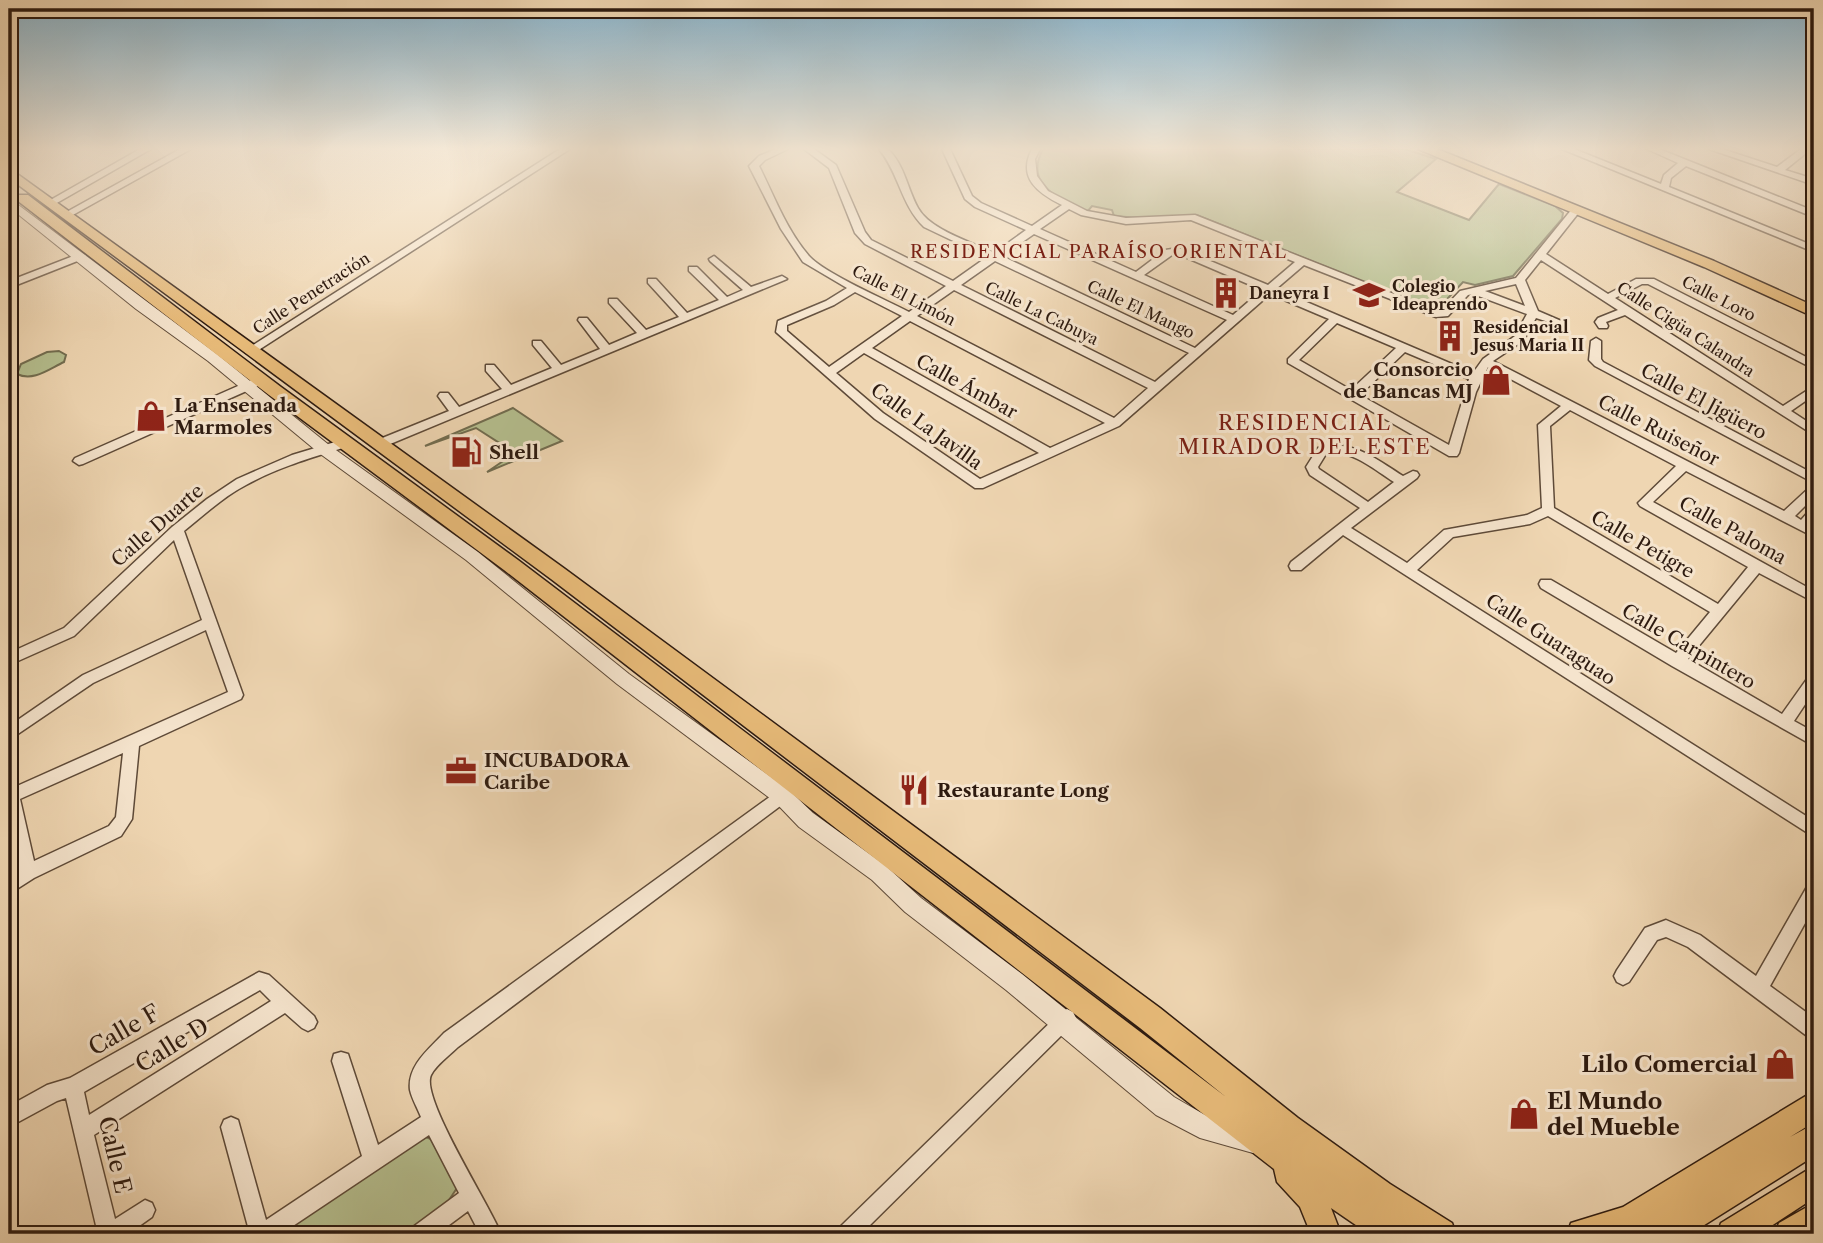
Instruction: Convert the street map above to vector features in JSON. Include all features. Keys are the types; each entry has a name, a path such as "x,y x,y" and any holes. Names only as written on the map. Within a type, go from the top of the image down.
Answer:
{"main road":[{"path":"33,207 335,446 496,553 789,790 1083,1002 1264,1144 1395,1234"},
{"path":"1565,207 1720,268 1814,312"},
{"path":"1601,207 1719,255 1814,298"},
{"path":"60,208 886,819 1150,1018 1288,1128 1379,1195 1441,1234"},
{"path":"1583,1234 1650,1226 1814,1105"},
{"path":"1609,1234 1650,1226 1814,1139"},
{"path":"1264,1144 1311,1196 1326,1234"},
{"path":"1732,1234 1814,1181"},
{"path":"1379,1195 1456,1234"},
{"path":"1790,1234 1814,1218"}],"street":[{"path":"16,207 141,306 253,383"},
{"name":"Calle Penetración","path":"250,351 475,207"},
{"name":"Calle El Limón","path":"775,207 807,260 854,288 1115,423"},
{"name":"Calle La Cabuya","path":"850,207 863,238 954,287 1155,387"},
{"name":"Calle El Mango","path":"914,207 919,219 1195,352"},
{"path":"984,207 1233,319"},
{"path":"830,372 1066,207"},
{"path":"1069,207 1084,213 1126,221 1192,217 1436,314 1444,314 1464,293 1520,280 1575,211"},
{"path":"1711,207 1814,249"},
{"path":"1794,207 1814,215"},
{"path":"1137,276 1169,252 1179,251 1476,378"},
{"name":"Calle Cigüa Calandra","path":"1540,255 1814,432"},
{"path":"9,285 81,256"},
{"path":"714,259 750,291"},
{"name":"Calle La Javilla","path":"854,288 830,303 782,323 781,332 879,416 979,485 1115,423 1302,261"},
{"path":"693,269 726,301"},
{"path":"385,449 437,419 782,279"},
{"name":"Calle Loro","path":"1608,298 1646,279 1814,365"},
{"path":"1337,317 1292,361 1452,453 1476,378 1486,362 1522,339 1533,312 1520,280"},
{"path":"652,281 685,317"},
{"path":"1473,290 1562,323"},
{"path":"612,301 644,334"},
{"path":"1603,326 1600,322 1602,320 1628,310"},
{"path":"583,320 607,350"},
{"name":"Calle El Jigüero","path":"1596,341 1595,360 1600,364 1814,479"},
{"path":"537,343 559,369"},
{"path":"1353,395 1405,346"},
{"name":"Calle Ámbar","path":"865,349 1051,454"},
{"name":"Calle Ruiseñor","path":"1486,362 1809,529"},
{"path":"490,368 509,390"},
{"path":"79,461 253,383"},
{"path":"1783,411 1814,390"},
{"path":"444,396 456,411"},
{"path":"1408,570 1449,533 1530,519 1548,510 1544,425 1569,405"},
{"name":"Calle Duarte","path":"10,657 69,632 177,530 241,482 296,458 335,446"},
{"path":"1296,566 1408,478 1338,447 1322,451 1312,467 1314,472 1369,508"},
{"name":"Calle Paloma","path":"1684,465 1644,503 1809,594 1814,579"},
{"path":"1786,517 1814,490"},
{"name":"Calle Petigre","path":"1548,510 1719,611"},
{"path":"1809,529 1814,514"},
{"name":"Calle Guaraguao","path":"1343,528 1814,830"},
{"path":"27,872 10,790 132,741 236,695 177,530"},
{"path":"1677,662 1757,566"},
{"name":"Calle Carpintero","path":"1546,584 1814,740"},
{"path":"9,734 88,679 210,622"},
{"path":"1784,723 1814,680"},
{"path":"9,886 27,872 115,831 124,819 132,741"},
{"path":"491,1234 432,1121 420,1090 422,1071 435,1054 789,790 806,820 879,873 914,905 1184,1119 1264,1144"},
{"path":"1759,988 1814,891"},
{"path":"1623,976 1651,934 1666,928 1694,941 1814,1029"},
{"name":"Calle F","path":"9,1116 54,1092 73,1087 261,981 286,1002"},
{"path":"286,1002 308,1022"},
{"name":"Calle D","path":"84,1130 286,1002"},
{"path":"848,1234 1083,1002"},
{"path":"341,1061 373,1159"},
{"name":"Calle E","path":"73,1087 109,1234"},
{"path":"232,1127 262,1234 432,1121"},
{"path":"420,1234 471,1197"},
{"path":"109,1234 145,1210"}],"green space":[{"path":"1077,207 1091,207 1087,212"},
{"path":"1097,207 1436,207 1469,220 1480,207 1556,207 1563,213 1562,219 1513,276 1475,285 1463,282 1436,311 1197,215 1166,218 1124,217 1114,216 1112,210"},
{"path":"59,351 66,355 64,362 35,376 17,374 21,364 47,352"},
{"path":"513,408 562,441 487,472 515,453 476,428 425,446"},
{"path":"423,1136 431,1139 457,1188 445,1206 405,1234 279,1234"}],"place":[{"name":"Daneyra I","path":"1226,293"},
{"name":"Colegio Ideaprendo","path":"1369,295"},
{"name":"Residencial Jesus Maria II","path":"1450,336"},
{"name":"Consorcio de Bancas MJ","path":"1496,380"},
{"name":"La Ensenada Marmoles","path":"151,416"},
{"name":"Shell","path":"466,452"},
{"name":"INCUBADORA Caribe","path":"461,771"},
{"name":"Restaurante Long","path":"914,790"},
{"name":"Lilo Comercial","path":"1780,1064"},
{"name":"El Mundo del Mueble","path":"1524,1114"}],"district":[{"name":"RESIDENCIAL PARAÍSO ORIENTAL","path":"1099,252"},
{"name":"RESIDENCIAL MIRADOR DEL ESTE","path":"1305,435"}]}
